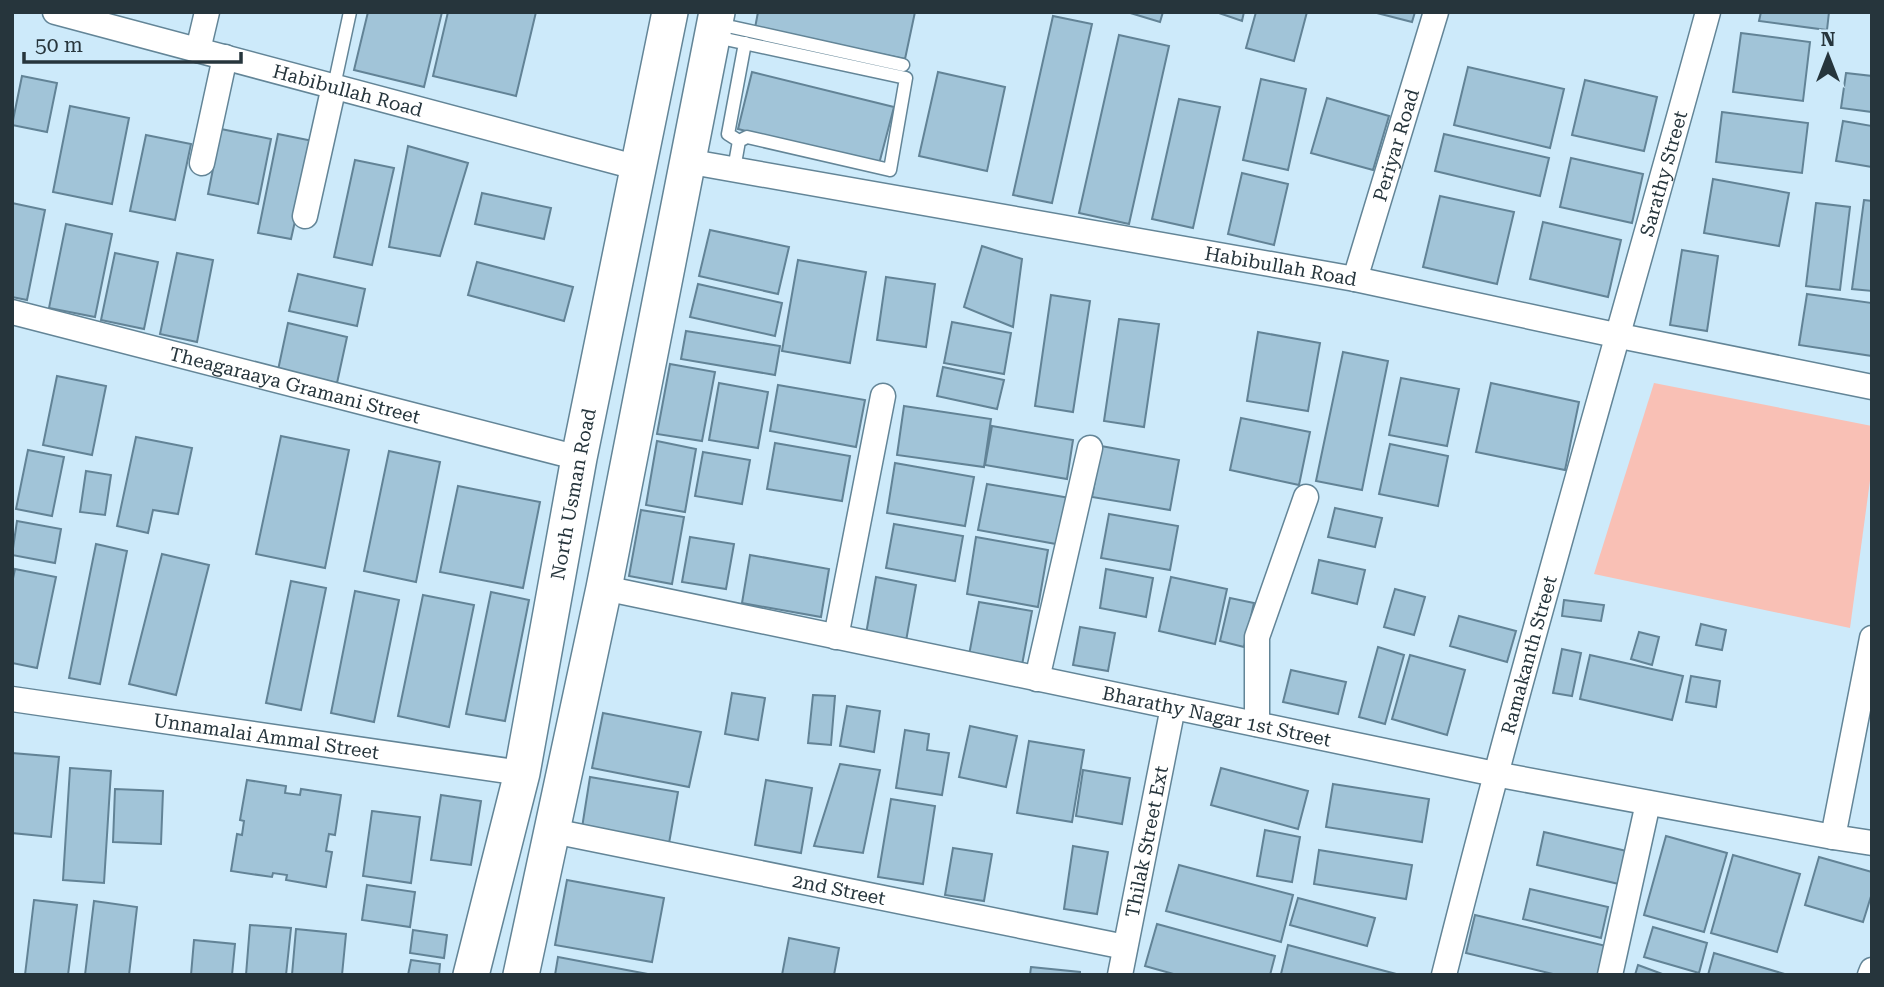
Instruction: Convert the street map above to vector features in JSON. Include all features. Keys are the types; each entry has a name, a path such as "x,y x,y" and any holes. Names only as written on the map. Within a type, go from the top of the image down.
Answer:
{"main road":[{"name":"North Usman Road","path":"471,975 522,773 579,458 670,12"},
{"path":"521,975 604,588 714,24"}],"street":[{"name":"Habibullah Road","path":"55,12 125,21 198,50 639,168"},
{"path":"198,50 207,12"},
{"name":"Periyar Road","path":"1355,279 1436,12"},
{"name":"Sarathy Street","path":"1620,336 1708,12"},
{"path":"202,163 225,57"},
{"path":"305,216 334,86"},
{"name":"Habibullah Road","path":"687,160 1355,279 1872,387"},
{"name":"Theagaraaya Gramani Street","path":"12,312 579,458"},
{"name":"Ramakanth Street","path":"1444,975 1495,774 1620,336"},
{"path":"836,637 883,396"},
{"path":"1037,679 1090,448"},
{"path":"1256,724 1256,637 1306,497"},
{"name":"Bharathy Nagar 1st Street","path":"604,588 1495,774 1872,843"},
{"path":"1833,837 1872,638"},
{"name":"Unnamalai Ammal Street","path":"12,699 522,773"},
{"name":"Thilak Street Ext","path":"1120,975 1173,706"},
{"path":"1610,975 1648,803"},
{"name":"2nd Street","path":"553,831 1125,947"}],"lane":[{"path":"334,86 350,12"},
{"path":"714,24 745,43 906,78 890,170 747,136 739,141 734,169"},
{"path":"714,24 904,65"},
{"path":"739,141 728,134 745,43"}],"shaded area":[{"path":"1654,383 1872,426 1872,466 1850,628 1594,574"}],"building":[{"path":"368,12 442,12 424,87 354,70"},
{"path":"448,12 536,12 516,96 433,76"},
{"path":"758,12 915,12 905,59 755,28"},
{"path":"1127,12 1163,12 1160,22"},
{"path":"1216,12 1244,12 1242,21"},
{"path":"1256,12 1307,12 1294,61 1246,48"},
{"path":"1373,12 1415,12 1412,22"},
{"path":"1761,12 1829,12 1827,30 1759,21"},
{"path":"1053,16 1092,24 1052,203 1013,195"},
{"path":"1741,33 1810,42 1803,101 1733,92"},
{"path":"1119,35 1169,46 1129,224 1079,213"},
{"path":"1468,67 1564,89 1550,148 1454,125"},
{"path":"752,72 894,107 879,164 738,129"},
{"path":"938,72 1005,87 987,171 919,156"},
{"path":"1846,73 1872,76 1872,112 1841,108"},
{"path":"22,76 57,83 47,132 12,125"},
{"path":"1261,79 1306,89 1288,170 1243,160"},
{"path":"1585,80 1657,97 1644,151 1572,135"},
{"path":"1327,98 1389,116 1373,170 1311,153"},
{"path":"1179,99 1220,107 1193,228 1152,219"},
{"path":"70,106 129,118 112,204 53,192"},
{"path":"1722,112 1808,123 1802,173 1716,162"},
{"path":"1843,121 1872,126 1872,167 1836,161"},
{"path":"221,129 271,139 258,204 208,194"},
{"path":"278,134 313,141 291,239 258,233"},
{"path":"1444,134 1549,158 1540,196 1435,171"},
{"path":"146,135 191,144 175,220 130,211"},
{"path":"408,146 468,163 440,256 389,247"},
{"path":"1571,158 1643,174 1632,223 1560,207"},
{"path":"355,160 394,168 372,265 334,257"},
{"path":"1242,173 1288,184 1274,245 1228,234"},
{"path":"1713,179 1789,193 1779,246 1704,233"},
{"path":"482,193 551,208 544,239 475,224"},
{"path":"1440,196 1514,212 1497,284 1423,267"},
{"path":"1864,200 1872,201 1872,291 1852,289"},
{"path":"12,203 45,210 27,300 12,297"},
{"path":"1816,203 1850,207 1840,290 1806,286"},
{"path":"1543,222 1621,240 1608,297 1530,279"},
{"path":"66,224 112,234 95,317 49,308"},
{"path":"710,230 789,247 778,294 699,276"},
{"path":"982,246 1022,259 1013,327 964,307"},
{"path":"1682,250 1718,256 1707,331 1670,325"},
{"path":"115,253 158,262 144,329 101,320"},
{"path":"177,253 213,260 197,342 160,334"},
{"path":"798,260 866,272 850,363 782,351"},
{"path":"477,262 573,287 564,321 468,295"},
{"path":"298,274 365,289 357,326 289,311"},
{"path":"886,277 935,284 926,347 877,340"},
{"path":"698,284 782,303 775,336 690,317"},
{"path":"1807,294 1872,303 1872,356 1799,345"},
{"path":"1051,295 1090,301 1073,412 1035,406"},
{"path":"1119,319 1159,324 1144,427 1104,421"},
{"path":"952,322 1011,333 1004,374 944,363"},
{"path":"288,323 347,337 337,383 278,370"},
{"path":"686,331 780,346 775,375 681,359"},
{"path":"1258,332 1320,343 1308,411 1247,401"},
{"path":"1343,352 1388,361 1362,490 1316,481"},
{"path":"670,364 715,372 702,441 657,434"},
{"path":"943,367 1004,380 997,409 937,396"},
{"path":"57,376 106,386 92,455 43,445"},
{"path":"1401,378 1459,389 1447,446 1389,435"},
{"path":"719,383 768,392 758,448 709,440"},
{"path":"1491,383 1579,402 1565,470 1476,452"},
{"path":"778,385 865,400 856,447 770,431"},
{"path":"904,406 991,419 984,467 897,455"},
{"path":"1241,418 1310,432 1299,485 1230,470"},
{"path":"992,426 1073,440 1067,479 985,465"},
{"path":"281,436 349,450 325,568 256,554"},
{"path":"136,437 192,448 178,514 153,510 148,533 117,526"},
{"path":"657,441 696,449 685,512 646,505"},
{"path":"775,443 850,456 842,501 767,489"},
{"path":"1390,444 1448,456 1438,506 1379,494"},
{"path":"1101,446 1179,460 1170,510 1092,497"},
{"path":"28,450 64,457 52,516 16,509"},
{"path":"389,451 440,462 416,582 364,571"},
{"path":"703,452 750,460 742,504 695,496"},
{"path":"895,463 974,477 965,526 887,513"},
{"path":"86,471 111,475 105,515 80,512"},
{"path":"987,484 1076,499 1067,546 978,530"},
{"path":"458,486 540,502 523,588 440,572"},
{"path":"1335,508 1382,518 1375,547 1328,537"},
{"path":"641,510 684,517 672,584 629,576"},
{"path":"1109,514 1178,526 1170,570 1101,558"},
{"path":"17,521 61,529 55,563 12,555"},
{"path":"894,524 963,536 955,581 886,568"},
{"path":"690,537 734,544 726,589 682,582"},
{"path":"976,537 1048,550 1038,607 967,594"},
{"path":"96,544 127,551 100,684 69,678"},
{"path":"162,554 209,565 176,695 129,684"},
{"path":"750,555 829,569 821,617 742,603"},
{"path":"1319,560 1365,570 1357,604 1312,593"},
{"path":"15,569 56,577 37,668 12,663 12,583"},
{"path":"1106,569 1153,578 1146,617 1100,608"},
{"path":"876,577 916,585 906,641 866,634"},
{"path":"1171,577 1227,589 1215,644 1159,631"},
{"path":"291,581 326,588 301,710 266,703"},
{"path":"1395,589 1425,597 1414,635 1384,627"},
{"path":"355,591 399,600 374,722 331,713"},
{"path":"491,592 529,600 505,721 466,714"},
{"path":"423,595 474,605 449,727 398,716"},
{"path":"1230,598 1254,603 1244,647 1220,641"},
{"path":"1564,600 1604,605 1601,621 1562,616"},
{"path":"979,602 1032,611 1022,665 969,655"},
{"path":"1459,616 1516,631 1507,662 1450,646"},
{"path":"1701,624 1726,630 1722,650 1696,645"},
{"path":"1080,627 1115,633 1108,671 1073,665"},
{"path":"1639,632 1659,637 1652,665 1631,659"},
{"path":"1378,647 1404,655 1385,724 1359,717"},
{"path":"1562,649 1581,653 1572,696 1553,693"},
{"path":"1410,655 1465,670 1447,735 1392,719"},
{"path":"1590,655 1683,676 1672,720 1580,699"},
{"path":"1291,670 1346,682 1338,714 1283,702"},
{"path":"1691,676 1720,681 1716,707 1686,702"},
{"path":"732,693 765,698 758,740 725,734"},
{"path":"813,695 835,696 831,745 808,743"},
{"path":"847,706 880,711 874,752 840,746"},
{"path":"603,713 701,732 689,787 592,768"},
{"path":"970,726 1017,736 1006,787 959,777"},
{"path":"905,730 929,734 927,750 949,753 942,795 896,788"},
{"path":"1029,741 1084,750 1072,822 1017,813"},
{"path":"12,753 59,757 51,837 12,833"},
{"path":"840,764 880,770 863,853 814,846"},
{"path":"70,768 111,771 104,883 63,880"},
{"path":"1221,768 1308,791 1298,829 1211,805"},
{"path":"1083,770 1130,778 1122,824 1076,816"},
{"path":"590,777 678,792 668,849 581,834"},
{"path":"247,780 286,786 285,793 300,795 301,789 341,795 335,835 329,834 326,851 332,852 326,887 286,880 287,875 273,873 272,877 231,871 237,834 242,835 244,821 240,820"},
{"path":"766,780 812,788 801,853 755,845"},
{"path":"1333,784 1429,799 1422,842 1326,827"},
{"path":"115,789 163,791 161,844 113,842"},
{"path":"441,795 481,801 471,865 431,860"},
{"path":"891,799 935,806 923,884 878,877"},
{"path":"372,811 420,817 411,883 363,876"},
{"path":"1265,830 1300,837 1292,882 1257,876"},
{"path":"1544,832 1631,852 1623,885 1537,865"},
{"path":"1666,836 1727,853 1704,932 1644,915"},
{"path":"1073,846 1108,852 1097,914 1064,909"},
{"path":"953,848 992,854 984,901 945,895"},
{"path":"1319,850 1412,865 1406,899 1314,884"},
{"path":"1733,855 1800,874 1777,952 1711,933"},
{"path":"1819,857 1872,872 1872,893 1863,922 1805,905"},
{"path":"1179,865 1293,895 1281,942 1166,911"},
{"path":"567,880 664,898 652,962 555,945"},
{"path":"367,885 415,892 410,927 362,920"},
{"path":"1530,889 1608,907 1601,938 1523,919"},
{"path":"1298,898 1375,918 1367,946 1290,925"},
{"path":"34,900 77,905 68,975 25,975"},
{"path":"94,901 137,907 129,975 85,975"},
{"path":"1475,915 1606,946 1599,975 1557,975 1466,953"},
{"path":"1157,924 1275,956 1270,975 1177,975 1145,966"},
{"path":"250,925 291,928 286,975 246,975"},
{"path":"1653,927 1707,943 1699,973 1644,957"},
{"path":"296,929 346,934 342,975 292,975"},
{"path":"413,930 447,935 444,958 410,953"},
{"path":"789,938 839,948 834,975 782,975"},
{"path":"194,940 235,944 232,975 191,975"},
{"path":"1288,945 1400,975 1281,974"},
{"path":"1714,953 1788,975 1708,975"},
{"path":"558,957 653,975 555,975"},
{"path":"411,960 440,964 439,975 408,975"},
{"path":"1638,965 1665,975 1635,975"},
{"path":"1031,967 1080,972 1080,975 1030,975"}]}
